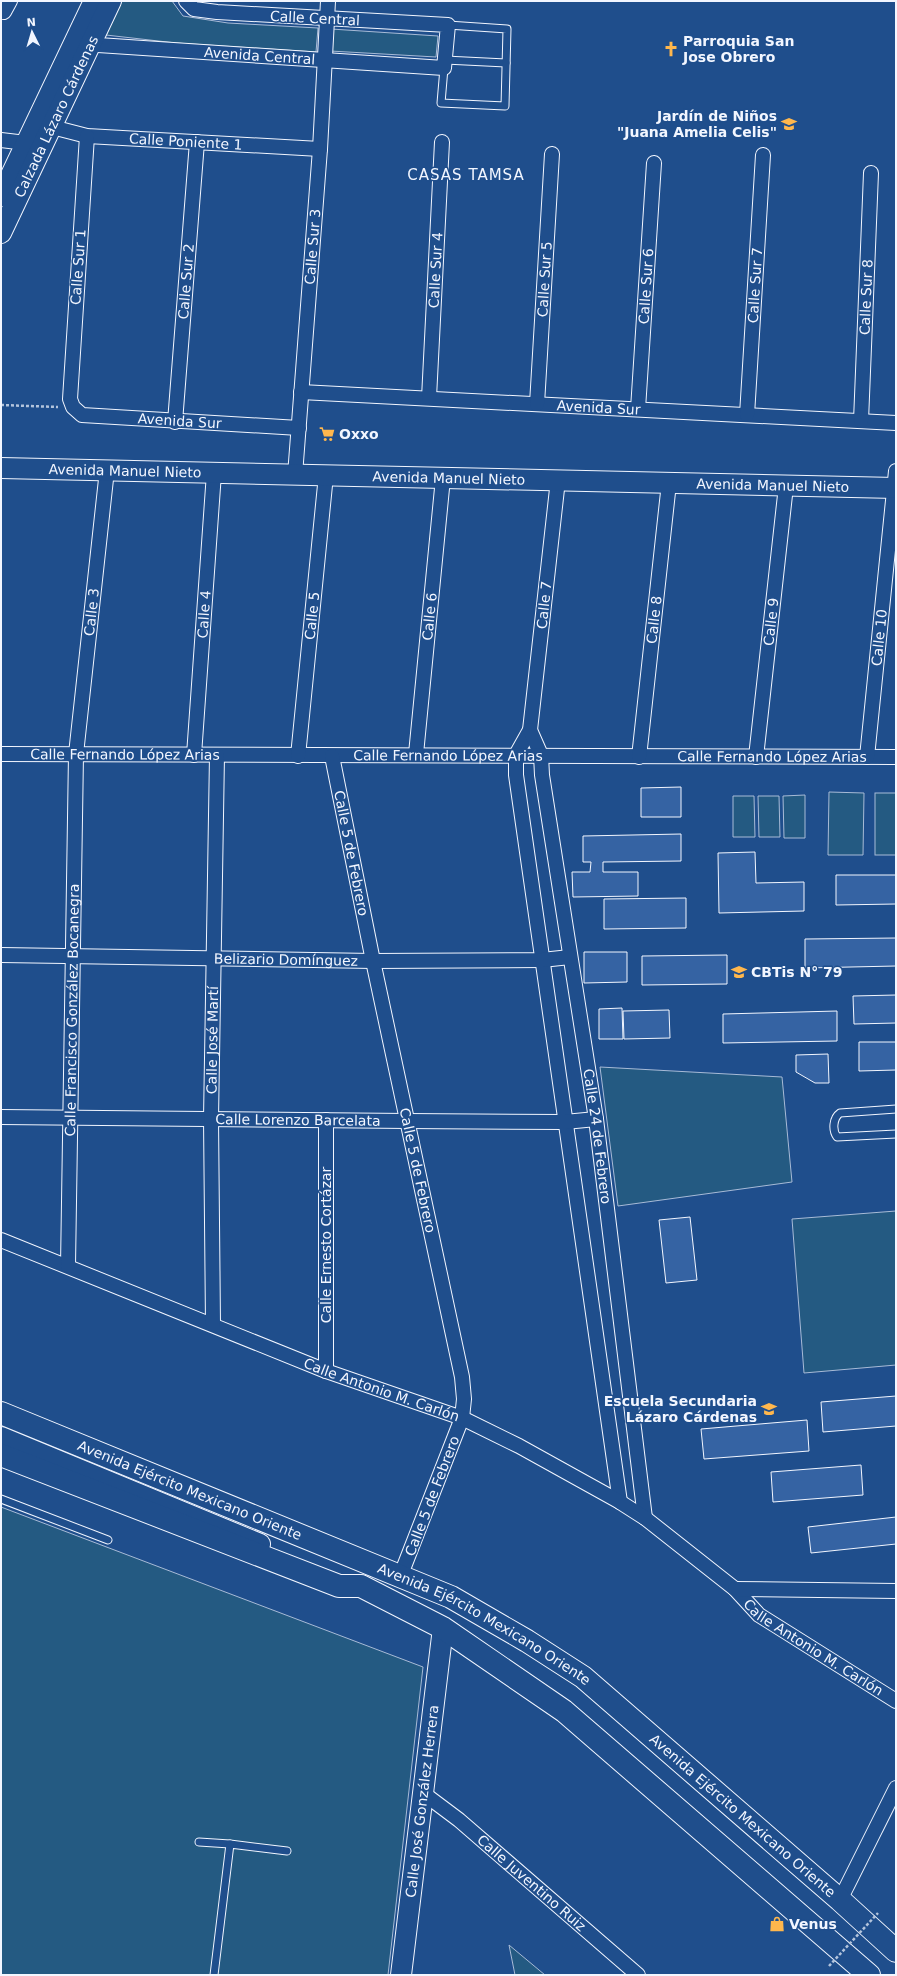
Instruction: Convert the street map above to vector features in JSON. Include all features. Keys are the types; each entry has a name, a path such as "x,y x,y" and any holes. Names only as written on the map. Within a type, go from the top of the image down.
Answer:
{"main road":[{"name":"Avenida Ejército Mexicano Oriente","path":"1,1413 451,1597 527,1641 583,1677 840,1900 896,1951"},
{"name":"Avenida Ejército Mexicano Oriente","path":"1,1455 339,1586 361,1586 443,1628 564,1711 869,1975"}],"street":[{"name":"Calzada Lázaro Cárdenas","path":"1,233 52,127 83,44 94,1"},
{"name":"Calzada Lázaro Cárdenas","path":"1,196 26,143 83,44 111,1"},
{"name":"Calle Central","path":"186,1 194,9 217,12 448,25"},
{"name":"Calle Sur 3","path":"295,475 320,149 328,1"},
{"path":"444,64 448,25"},
{"name":"Avenida Central","path":"83,44 324,61 444,64"},
{"name":"Calle Poniente 1","path":"52,127 87,136 320,149"},
{"name":"Calle Sur 1","path":"71,403 87,136"},
{"path":"1,140 26,143"},
{"name":"Calle Sur 2","path":"175,422 197,142"},
{"name":"Calle Sur 4","path":"429,398 442,142"},
{"name":"Calle Sur 5","path":"537,404 552,154"},
{"name":"Calle Sur 7","path":"747,415 763,155"},
{"name":"Calle Sur 6","path":"638,409 654,163"},
{"name":"Calle Sur 8","path":"861,421 871,173"},
{"name":"Avenida Sur","path":"301,392 896,422"},
{"name":"Avenida Sur","path":"71,403 82,414 175,422 299,428"},
{"name":"Avenida Manuel Nieto","path":"1,468 786,486 896,482"},
{"name":"Calle 3","path":"76,754 107,470"},
{"name":"Calle 4","path":"194,755 214,473"},
{"name":"Calle 5","path":"298,756 326,475"},
{"name":"Calle 6","path":"416,754 443,478"},
{"name":"Calle 7","path":"516,755 530,730 558,480"},
{"name":"Calle 10","path":"867,757 896,482"},
{"name":"Calle 8","path":"639,757 670,483"},
{"name":"Calle 9","path":"756,757 786,486"},
{"path":"530,730 541,755"},
{"name":"Calle Fernando López Arias","path":"1,754 298,756 416,754 639,757 896,757"},
{"name":"Calle Francisco González Bocanegra","path":"68,1266 76,754"},
{"name":"Calle José Martí","path":"213,1324 211,1119 212,957 217,755"},
{"path":"516,755 516,775 620,1502"},
{"name":"Calle 24 de Febrero","path":"541,755 542,775 596,1119 645,1518"},
{"name":"Calle 5 de Febrero","path":"332,756 373,961 462,1377 464,1399 462,1418 400,1577"},
{"name":"Belizario Domínguez","path":"1,955 72,957 212,957 373,961 542,960 570,957"},
{"name":"Calle Lorenzo Barcelata","path":"1,1117 565,1122 596,1119"},
{"name":"Calle Ernesto Cortázar","path":"326,1120 326,1371"},
{"name":"Calle Antonio M. Carlón","path":"1,1240 213,1324 326,1371 462,1418 519,1446 620,1502 645,1518 735,1589 759,1616 896,1701"},
{"name":"Avenida Ejército Mexicano Oriente","path":"1,1437 361,1586"},
{"name":"Calle Antonio M. Carlón","path":"735,1589 896,1591"},
{"name":"Calle José González Herrera","path":"401,1975 443,1628"},
{"path":"840,1900 896,1788"},
{"name":"Calle Juventino Ruiz","path":"423,1793 459,1820 638,1975"}],"lane":[{"path":"448,25 507,29 505,106 442,103 444,64 506,63"},
{"path":"896,1109 840,1113 834,1120 835,1134 837,1137 896,1134"},
{"path":"1,1499 108,1540"},
{"path":"199,1842 287,1851"},
{"path":"214,1975 230,1844"}],"path":[{"path":"1,405 71,403"},
{"path":"829,1966 878,1913"}],"shaded area":[{"path":"122,1 172,1 183,16 228,23 318,28 316,52 176,43 106,35"},
{"path":"331,29 438,36 436,57 330,51"},
{"path":"829,792 864,793 863,855 828,855"},
{"path":"875,793 896,793 896,855 875,855"},
{"path":"805,795 805,838 784,838 783,796"},
{"path":"733,796 754,796 755,837 733,837"},
{"path":"758,796 779,796 780,837 759,837"},
{"path":"600,1067 782,1077 792,1182 618,1206"},
{"path":"896,1211 896,1365 804,1373 792,1219"},
{"path":"1,1507 423,1667 388,1975 1,1975"},
{"path":"509,1945 545,1975 515,1975"}],"building":[{"path":"681,787 681,817 641,817 641,788"},
{"path":"681,834 681,861 603,862 603,872 638,872 638,896 573,897 572,872 590,872 591,862 583,862 583,836"},
{"path":"755,852 756,883 804,882 804,911 719,913 718,853"},
{"path":"836,875 896,875 896,904 836,905"},
{"path":"686,898 686,928 604,929 604,899"},
{"path":"896,938 896,966 805,968 805,939"},
{"path":"584,952 627,952 627,982 584,983"},
{"path":"727,955 727,984 642,985 642,956"},
{"path":"896,995 896,1023 854,1024 853,996"},
{"path":"622,1008 623,1039 599,1039 599,1009"},
{"path":"669,1010 670,1038 624,1039 623,1011"},
{"path":"837,1011 837,1041 723,1043 723,1014"},
{"path":"859,1042 896,1042 896,1070 859,1071"},
{"path":"828,1054 829,1083 815,1083 796,1072 796,1055"},
{"path":"690,1217 697,1280 666,1283 659,1220"},
{"path":"896,1396 896,1426 823,1432 821,1402"},
{"path":"807,1420 809,1451 704,1459 701,1429"},
{"path":"861,1465 863,1495 773,1502 771,1472"},
{"path":"896,1517 896,1544 811,1553 808,1527"}],"place":[{"name":"Parroquia San Jose Obrero","path":"671,49"},
{"name":"Jardín de Niños \"Juana Amelia Celis\"","path":"789,124"},
{"name":"Oxxo","path":"327,434"},
{"name":"CBTis N° 79","path":"739,972"},
{"name":"Escuela Secundaria Lázaro Cárdenas","path":"769,1409"},
{"name":"Venus","path":"777,1924"}],"district":[{"name":"CASAS TAMSA","path":"466,175"}]}
